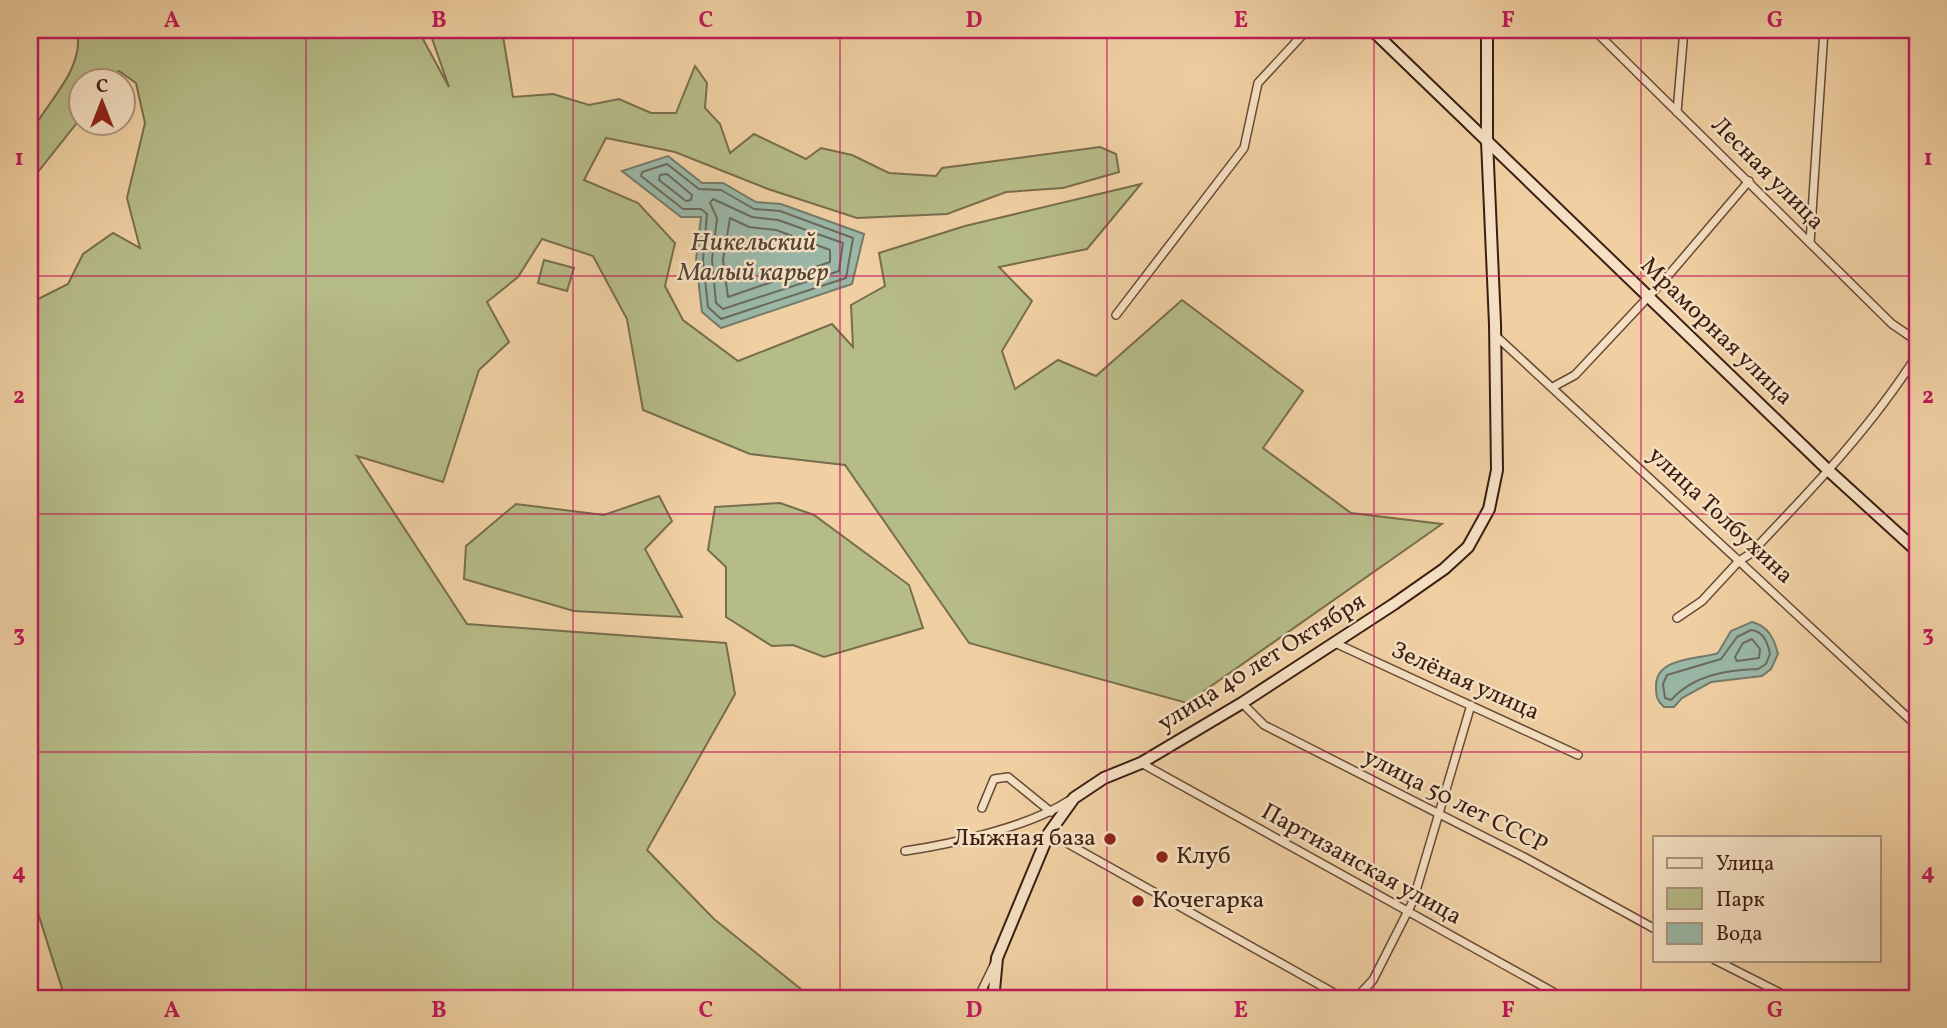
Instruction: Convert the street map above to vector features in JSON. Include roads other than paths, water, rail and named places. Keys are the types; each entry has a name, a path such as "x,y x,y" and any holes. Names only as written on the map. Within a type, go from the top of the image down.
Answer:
{"street":[{"path":"1116,315 1244,148 1258,83 1307,30"},
{"name":"Мраморная улица","path":"1371,30 1829,471 1917,551"},
{"name":"улица 40 лет Октября","path":"978,998 1049,833 1074,798 1104,778 1141,763 1242,703 1444,569 1468,547 1484,519 1497,470 1496,336 1487,141 1487,30"},
{"name":"Лесная улица","path":"1594,30 1892,324 1917,341"},
{"path":"1677,111 1684,30"},
{"path":"1810,243 1824,30"},
{"path":"1553,387 1575,374 1749,181"},
{"name":"улица Толбухина","path":"1496,336 1917,726"},
{"path":"1677,618 1702,601 1829,471 1881,407 1917,355"},
{"name":"Зелёная улица","path":"1335,643 1578,755"},
{"name":"улица 50 лет СССР","path":"1242,703 1264,725 1653,928"},
{"path":"1356,998 1373,980 1409,912 1471,705"},
{"name":"Партизанская улица","path":"1141,763 1564,998"},
{"path":"982,808 994,779 1008,778 1052,812"},
{"path":"905,851 942,846 1052,812 1074,798"},
{"path":"1049,833 1343,998"},
{"path":"997,958 995,990 998,998"},
{"path":"1720,962 1790,998"}],"water":[{"name":"Никельский Малый карьер","path":"668,156 702,183 723,183 756,202 781,204 864,234 852,284 721,328 702,312 696,260 701,217 681,217 622,171"},
{"path":"1752,622 1766,630 1774,643 1778,654 1771,669 1762,676 1711,682 1682,698 1674,707 1662,705 1657,698 1656,687 1662,670 1679,661 1718,653 1731,631"}],"place":[{"name":"Лыжная база","path":"1110,839"},
{"name":"Клуб","path":"1162,857"},
{"name":"Кочегарка","path":"1138,901"}]}
